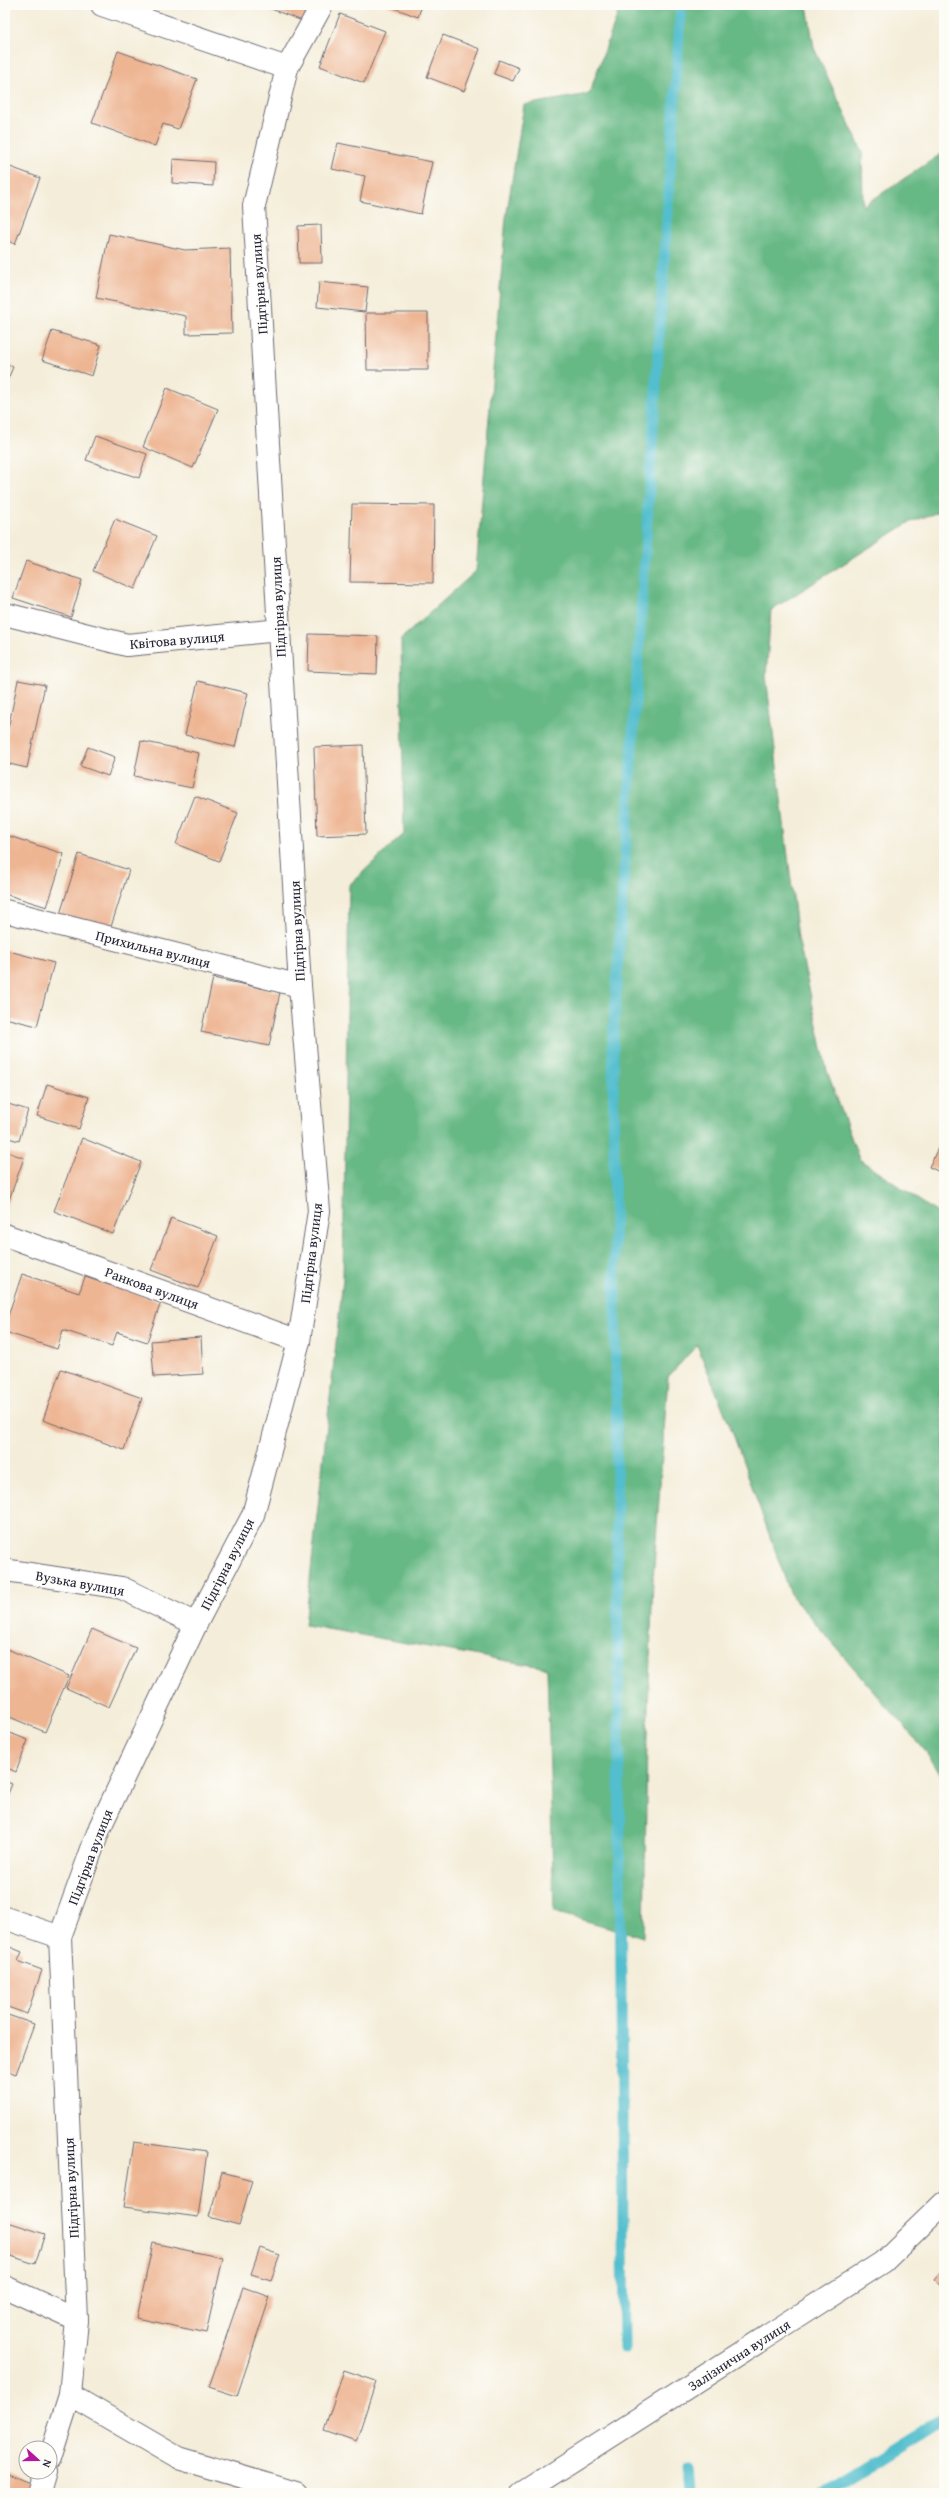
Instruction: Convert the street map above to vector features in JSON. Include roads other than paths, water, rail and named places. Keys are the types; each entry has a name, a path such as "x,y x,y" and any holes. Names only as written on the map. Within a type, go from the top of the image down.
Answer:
{"street":[{"path":"102,5 287,68"},
{"name":"Підгірна вулиця","path":"56,2440 70,2395 77,2320 60,1937 100,1827 196,1624 253,1514 299,1341 319,1211 300,986 254,206 287,68 322,5"},
{"name":"Квітова вулиця","path":"5,614 127,645 280,630"},
{"name":"Прихильна вулиця","path":"5,911 300,986"},
{"name":"Ранкова вулиця","path":"5,1235 299,1341"},
{"name":"Вузька вулиця","path":"5,1570 122,1588 196,1624"},
{"path":"5,1918 60,1937"},
{"name":"Залізнична вулиця","path":"522,2493 883,2262 944,2203"},
{"path":"5,2287 77,2320"},
{"path":"70,2395 178,2458 296,2493"},
{"path":"39,2493 43,2480"}],"waterway":[{"path":"624,2349 613,1040 681,5"},
{"path":"823,2493 944,2418"},
{"path":"689,2468 691,2493"}]}
